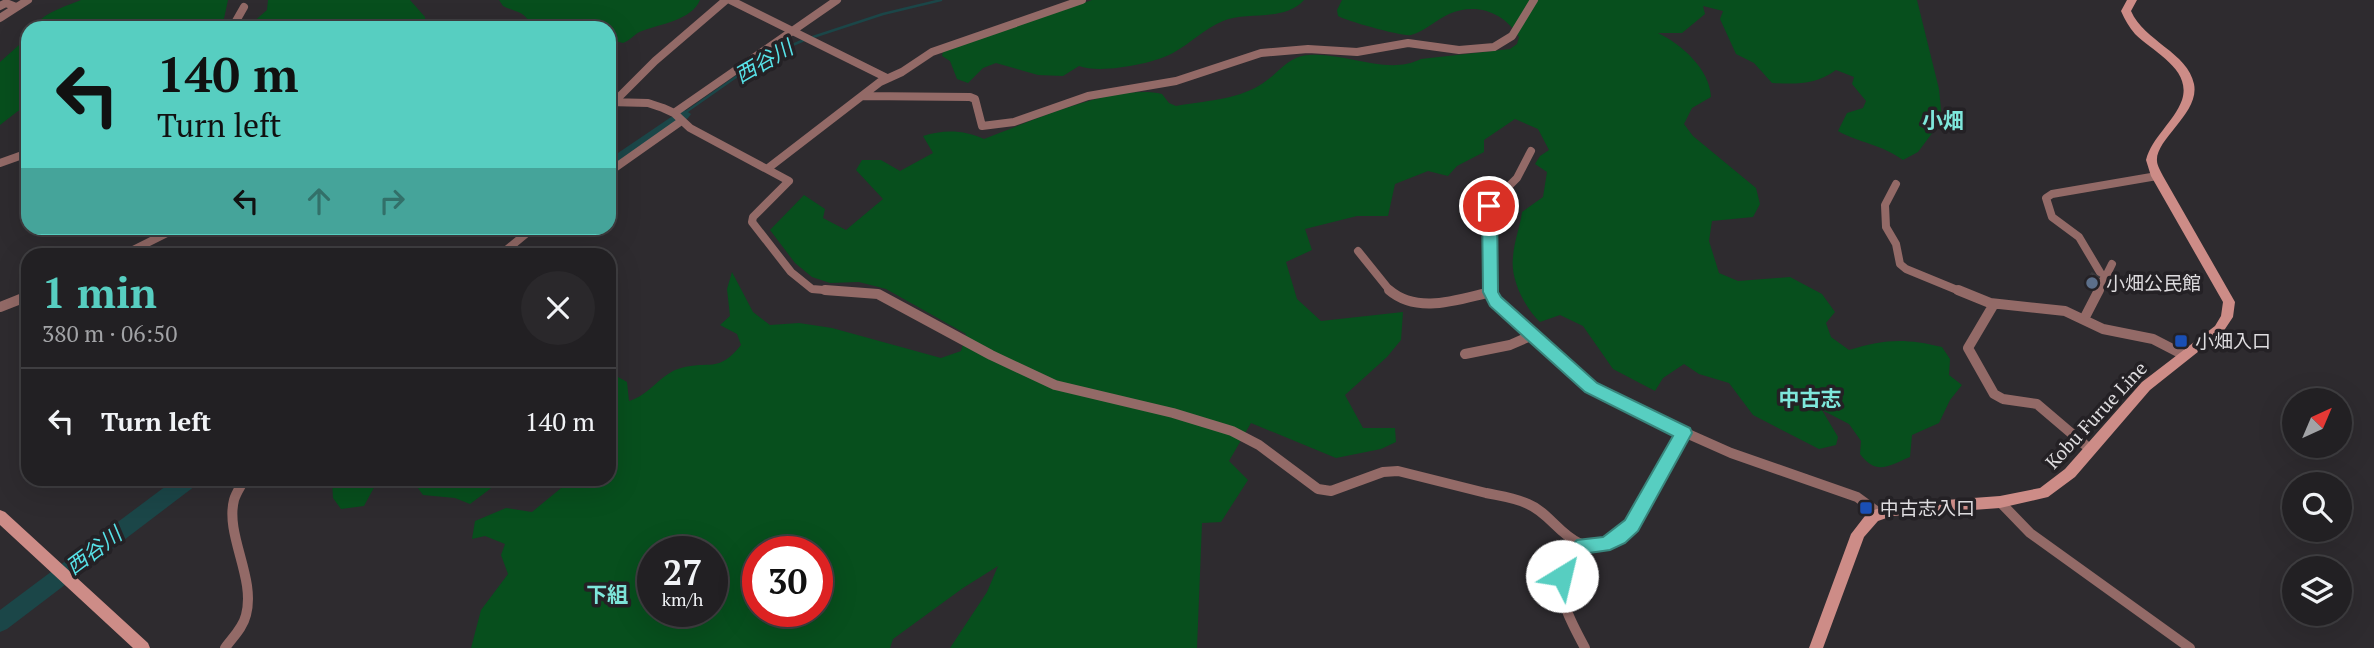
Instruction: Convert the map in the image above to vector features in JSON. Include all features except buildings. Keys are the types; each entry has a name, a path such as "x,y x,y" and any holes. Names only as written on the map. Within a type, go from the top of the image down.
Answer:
{"main road":[{"path":"2132,0 2126,11 2131,24 2169,55 2185,74 2189,86 2187,100 2152,155 2157,176"},
{"name":"Kobu Furue Line","path":"1879,513 2000,502 2043,493 2057,485 2091,450 2146,386 2224,323 2228,302 2157,176"},
{"path":"1815,648 1857,534 1864,524 1879,513"},
{"path":"0,516 143,648"}],"street":[{"path":"0,18 28,0"},
{"path":"616,98 654,61 728,0 887,78"},
{"path":"674,113 837,0"},
{"path":"767,169 887,78 902,72 932,52 954,42 1002,29 1082,0"},
{"path":"862,96 971,97 975,99 982,126 1000,125 1074,99 1177,81 1261,53 1308,49 1357,52 1408,43 1459,50 1494,47 1512,36 1534,0"},
{"path":"0,6 6,3 16,7"},
{"path":"236,21 244,7"},
{"path":"616,102 648,103 674,113 680,121 789,181 753,217 752,222 791,272 812,289 878,293 991,355 1055,385 1173,413 1231,431 1259,445 1318,489 1338,489 1383,472 1412,474 1527,503 1539,509 1573,540 1583,545 1604,545 1619,538 1632,526 1684,433"},
{"path":"616,167 680,121"},
{"path":"1531,151 1517,178 1489,206 1491,292 1496,302 1605,397 1684,433 1857,497 1879,513"},
{"path":"0,163 21,156"},
{"path":"2104,279 2091,262 2079,237 2052,217 2046,198 2052,194 2157,176"},
{"path":"1896,184 1885,205 1885,216 1886,227 1896,244 1902,267 1994,304 2045,307 2084,318 2113,332 2153,339 2184,355"},
{"path":"137,248 163,235"},
{"path":"509,248 524,235"},
{"path":"1358,251 1394,294 1412,302 1426,304 1491,292"},
{"path":"2084,318 2112,264"},
{"path":"0,307 21,299"},
{"path":"1994,304 1968,348 1994,394 2003,400 2028,400 2037,404 2091,450"},
{"path":"1465,354 1510,345 1533,335"},
{"path":"225,648 243,622 248,601 233,513 234,499 241,486"},
{"path":"2000,502 2030,533 2190,648"},
{"path":"1583,545 1565,567 1562,593 1570,618 1585,648"}],"green space":[{"path":"81,0 228,0 224,21 39,21"},
{"path":"268,0 410,0 425,21 254,21 267,10"},
{"path":"499,0 700,0 696,7 683,17 640,32 623,43 616,41 616,21 528,21 524,15 503,6"},
{"path":"1092,0 1304,0 1296,7 1276,14 1223,21 1173,53 1126,67 1100,69 1079,66 1063,76 1038,75 996,63 983,68 968,83 957,79 950,61 942,56 943,51"},
{"path":"1342,0 1917,0 1939,89 1942,120 1918,152 1903,160 1887,150 1838,131 1847,113 1863,108 1866,101 1852,84 1854,77 1836,70 1813,81 1772,83 1754,63 1736,54 1720,19 1723,11 1703,6 1705,14 1682,33 1658,33 1693,59 1706,77 1709,87 1711,97 1692,108 1684,124 1693,136 1756,188 1760,204 1753,217 1712,221 1709,241 1719,273 1738,281 1790,277 1822,294 1835,312 1826,323 1831,337 1849,350 1895,341 1942,347 1950,359 1949,375 1962,385 1950,400 1939,423 1912,435 1910,457 1889,466 1877,467 1860,454 1861,441 1849,424 1822,410 1838,437 1836,445 1819,449 1753,415 1729,383 1699,374 1684,364 1663,378 1655,391 1613,369 1583,326 1560,315 1540,322 1520,292 1514,274 1513,257 1522,212 1543,197 1547,172 1535,164 1540,156 1549,150 1538,129 1515,119 1484,140 1484,152 1457,166 1448,176 1428,171 1395,184 1388,216 1357,216 1305,229 1312,250 1286,262 1297,299 1321,321 1403,312 1401,340 1387,357 1345,395 1363,428 1395,428 1396,442 1381,449 1336,458 1251,423 1229,461 1248,480 1221,522 1202,523 1197,648 950,648 987,592 998,566 893,639 890,648 471,648 481,610 508,574 501,555 505,544 485,536 472,539 475,521 506,508 532,512 564,486 616,486 616,376 627,382 629,401 674,371 719,363 733,354 741,345 737,334 720,325 730,316 727,289 732,272 753,312 770,325 799,323 832,328 941,358 961,351 966,334 886,289 859,282 830,283 812,277 795,263 770,230 804,195 825,209 823,218 846,230 883,199 856,170 862,160 881,160 900,171 933,153 923,136 954,132 984,139 1072,106 1120,94 1162,94 1169,103 1176,106 1230,97 1260,85 1301,56 1323,55 1380,64 1408,64 1421,59 1510,49 1517,44 1519,37 1506,21 1479,9 1449,14 1411,35 1338,16 1337,10"},
{"path":"21,43 21,110 0,125 0,62"},
{"path":"332,486 375,486 364,506 341,509 333,498"},
{"path":"416,486 494,486 470,504 455,498 423,495"}],"waterway":[{"name":"西谷川","path":"810,38 883,14 941,0"},
{"name":"西谷川","path":"683,114 763,58 804,40"},
{"name":"西谷川","path":"624,157 683,114"},
{"name":"西谷川","path":"0,622 180,486"}],"place":[{"name":"小畑公民館","path":"2092,283"},
{"name":"小畑入口","path":"2181,341"},
{"name":"中古志入口","path":"1866,508"}],"district":[{"name":"小畑","path":"1943,121"},
{"name":"中古志","path":"1810,399"},
{"name":"下組","path":"607,595"}],"route":[{"path":"1489,206 1491,292 1496,302 1605,397 1684,433 1632,526 1619,538 1604,545 1583,545 1582,550 1568,560 1562,576"}]}
